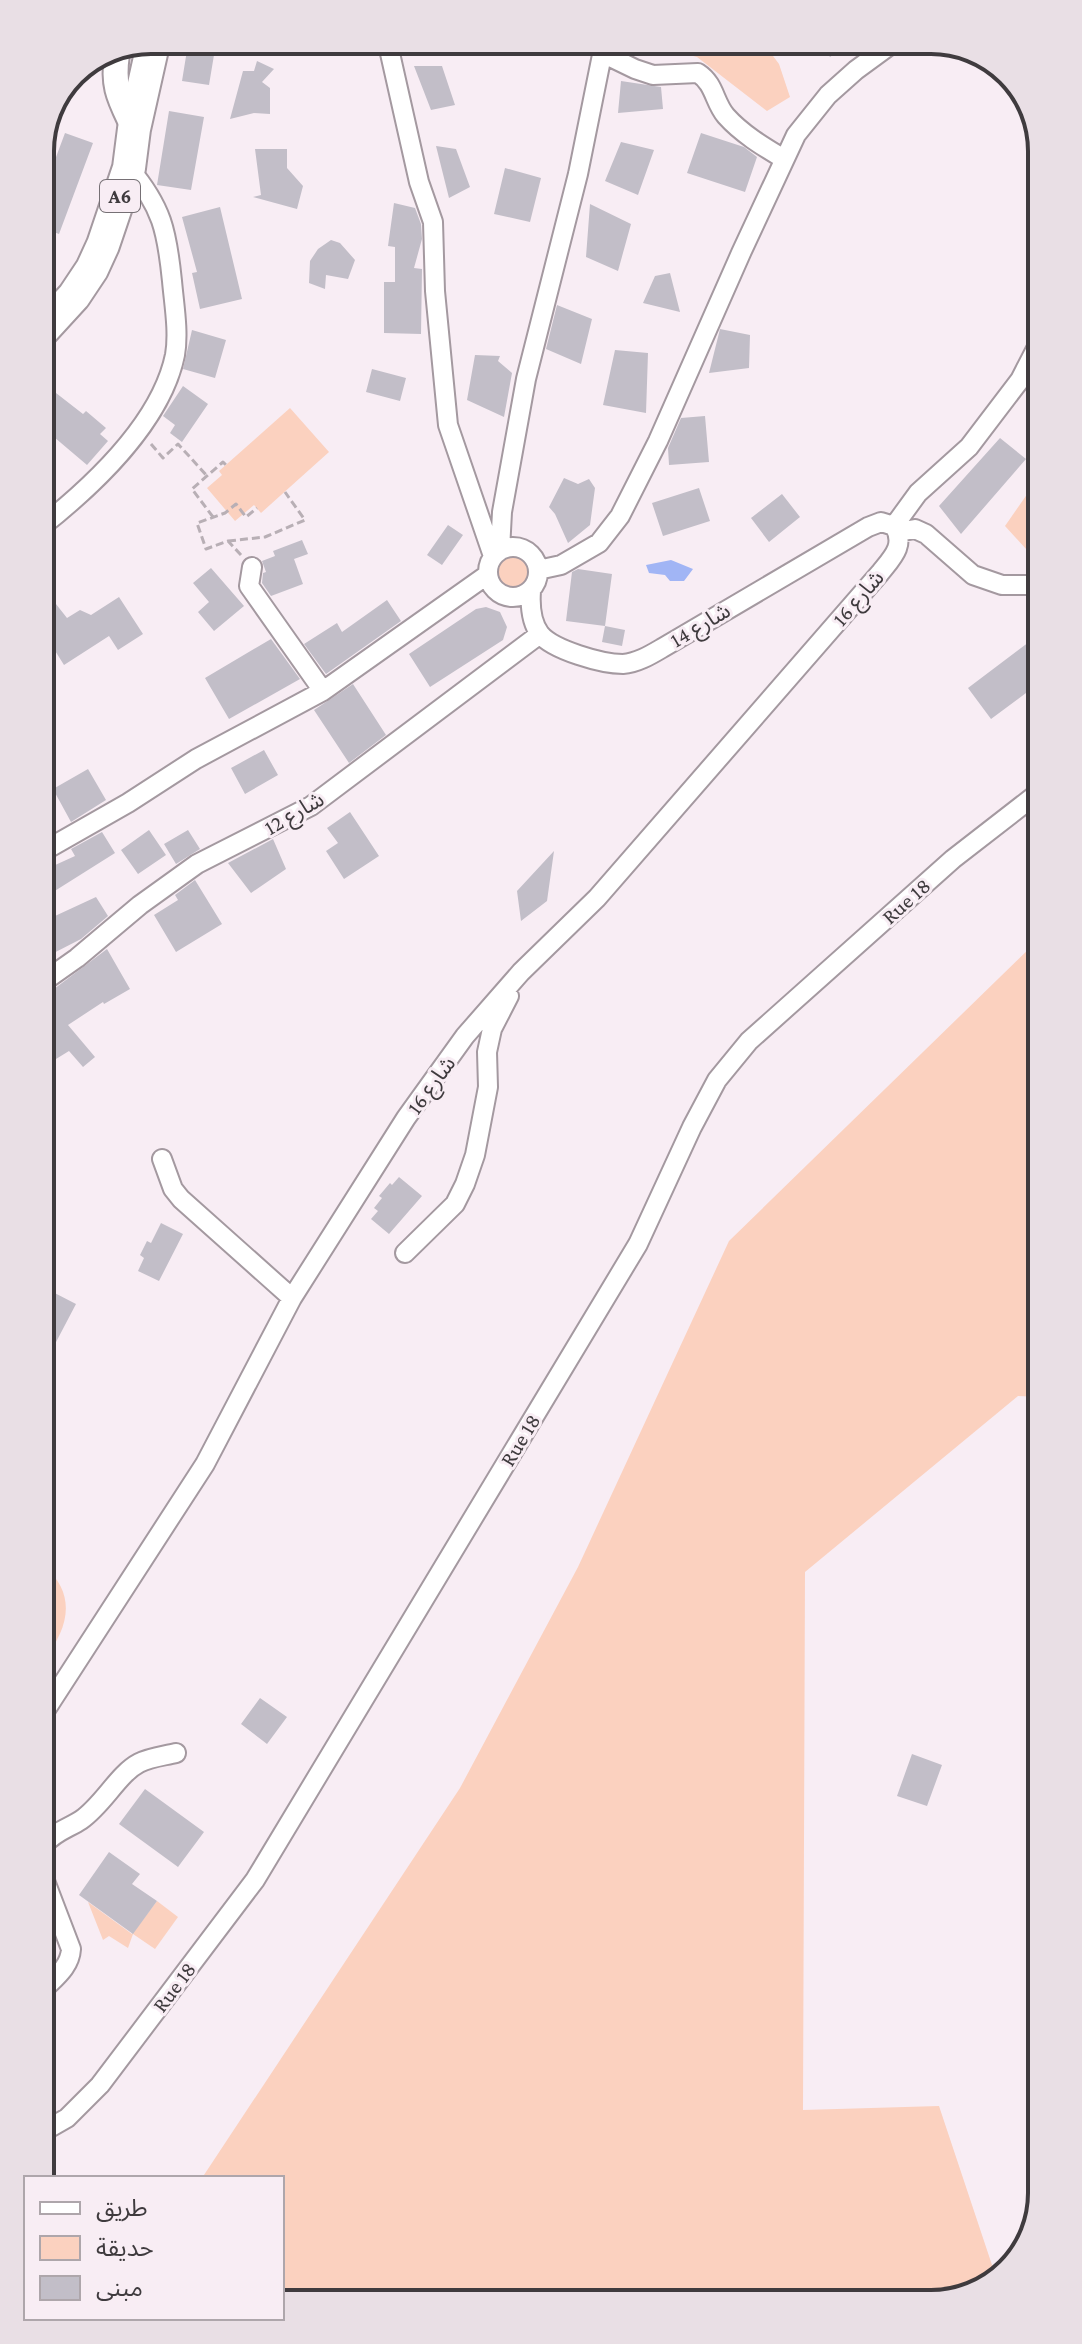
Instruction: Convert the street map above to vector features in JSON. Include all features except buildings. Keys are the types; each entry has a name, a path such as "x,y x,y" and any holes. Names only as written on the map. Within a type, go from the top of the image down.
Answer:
{"highway":[{"name":"A6","path":"54,318 92,269 129,168 134,129 151,54"}],"street":[{"path":"390,54 419,182 433,222 435,291 448,425 497,553"},
{"path":"531,591 516,598 500,595 487,575 490,562 497,553 526,379 578,174 602,54"},
{"path":"615,54 635,69 653,75 698,73 711,85 725,115 758,143 784,159"},
{"path":"538,570 561,565 599,543 620,516 658,441 796,135 828,95 878,54"},
{"path":"116,61 114,77 118,94 134,129"},
{"path":"54,516 86,490 133,437 158,402 175,356 173,288 164,226 148,190 129,168"},
{"name":"شارع 16","path":"54,1697 205,1464 292,1298 406,1118 465,1036 521,972 597,898 880,573 895,555 900,542 896,529 918,493 969,447 1020,380 1028,364"},
{"name":"شارع 14","path":"540,634 556,647 601,660 624,664 643,659 868,527 881,522 896,529"},
{"path":"896,529 915,529 926,534 973,575 1002,585 1028,585"},
{"path":"497,553 514,547 533,556 538,570 530,606 540,634"},
{"path":"252,567 249,586 323,691"},
{"path":"54,845 196,759 323,691 487,575"},
{"name":"شارع 12","path":"54,974 197,864 311,806 540,634"},
{"name":"Rue 18","path":"54,2125 67,2118 100,2085 255,1880 638,1244 717,1080 760,1031 953,859 1028,801"},
{"path":"405,1253 455,1204 465,1184 475,1155 488,1087 487,1052 492,1029 521,972"},
{"path":"162,1159 173,1189 181,1199 292,1298"},
{"path":"54,1836 96,1808 129,1769 151,1758 176,1753"},
{"path":"54,1905 71,1949 67,1965 54,1979"}],"path":[{"path":"133,437 146,438 163,458 178,444 208,477"},
{"path":"213,517 192,489 223,462 226,465"},
{"path":"257,508 246,517 236,504 225,513 197,523 206,549 228,541 265,537 305,520 285,492"},
{"path":"228,541 252,567"}],"green space":[{"path":"686,54 772,54 779,64 790,97 767,111 697,57"},
{"path":"290,408 329,452 261,513 254,505 235,521 207,488 222,475 219,471"},
{"path":"1028,493 1028,551 1005,526"},
{"path":"512,557 524,561 528,573 524,585 512,589 500,585 496,573 500,561"},
{"path":"1028,950 1028,1396 1018,1396 805,1572 803,2110 939,2106 993,2267 962,2285 931,2290 284,2290 284,2176 203,2176 460,1788 578,1567 729,1241"},
{"path":"54,1577 61,1588 66,1611 54,1645"},
{"path":"157,1901 178,1917 155,1949 133,1934 128,1948 109,1936 103,1940 88,1902 132,1934"}],"water":[{"path":"671,560 693,569 684,581 670,581 665,575 649,573 646,565"}]}
